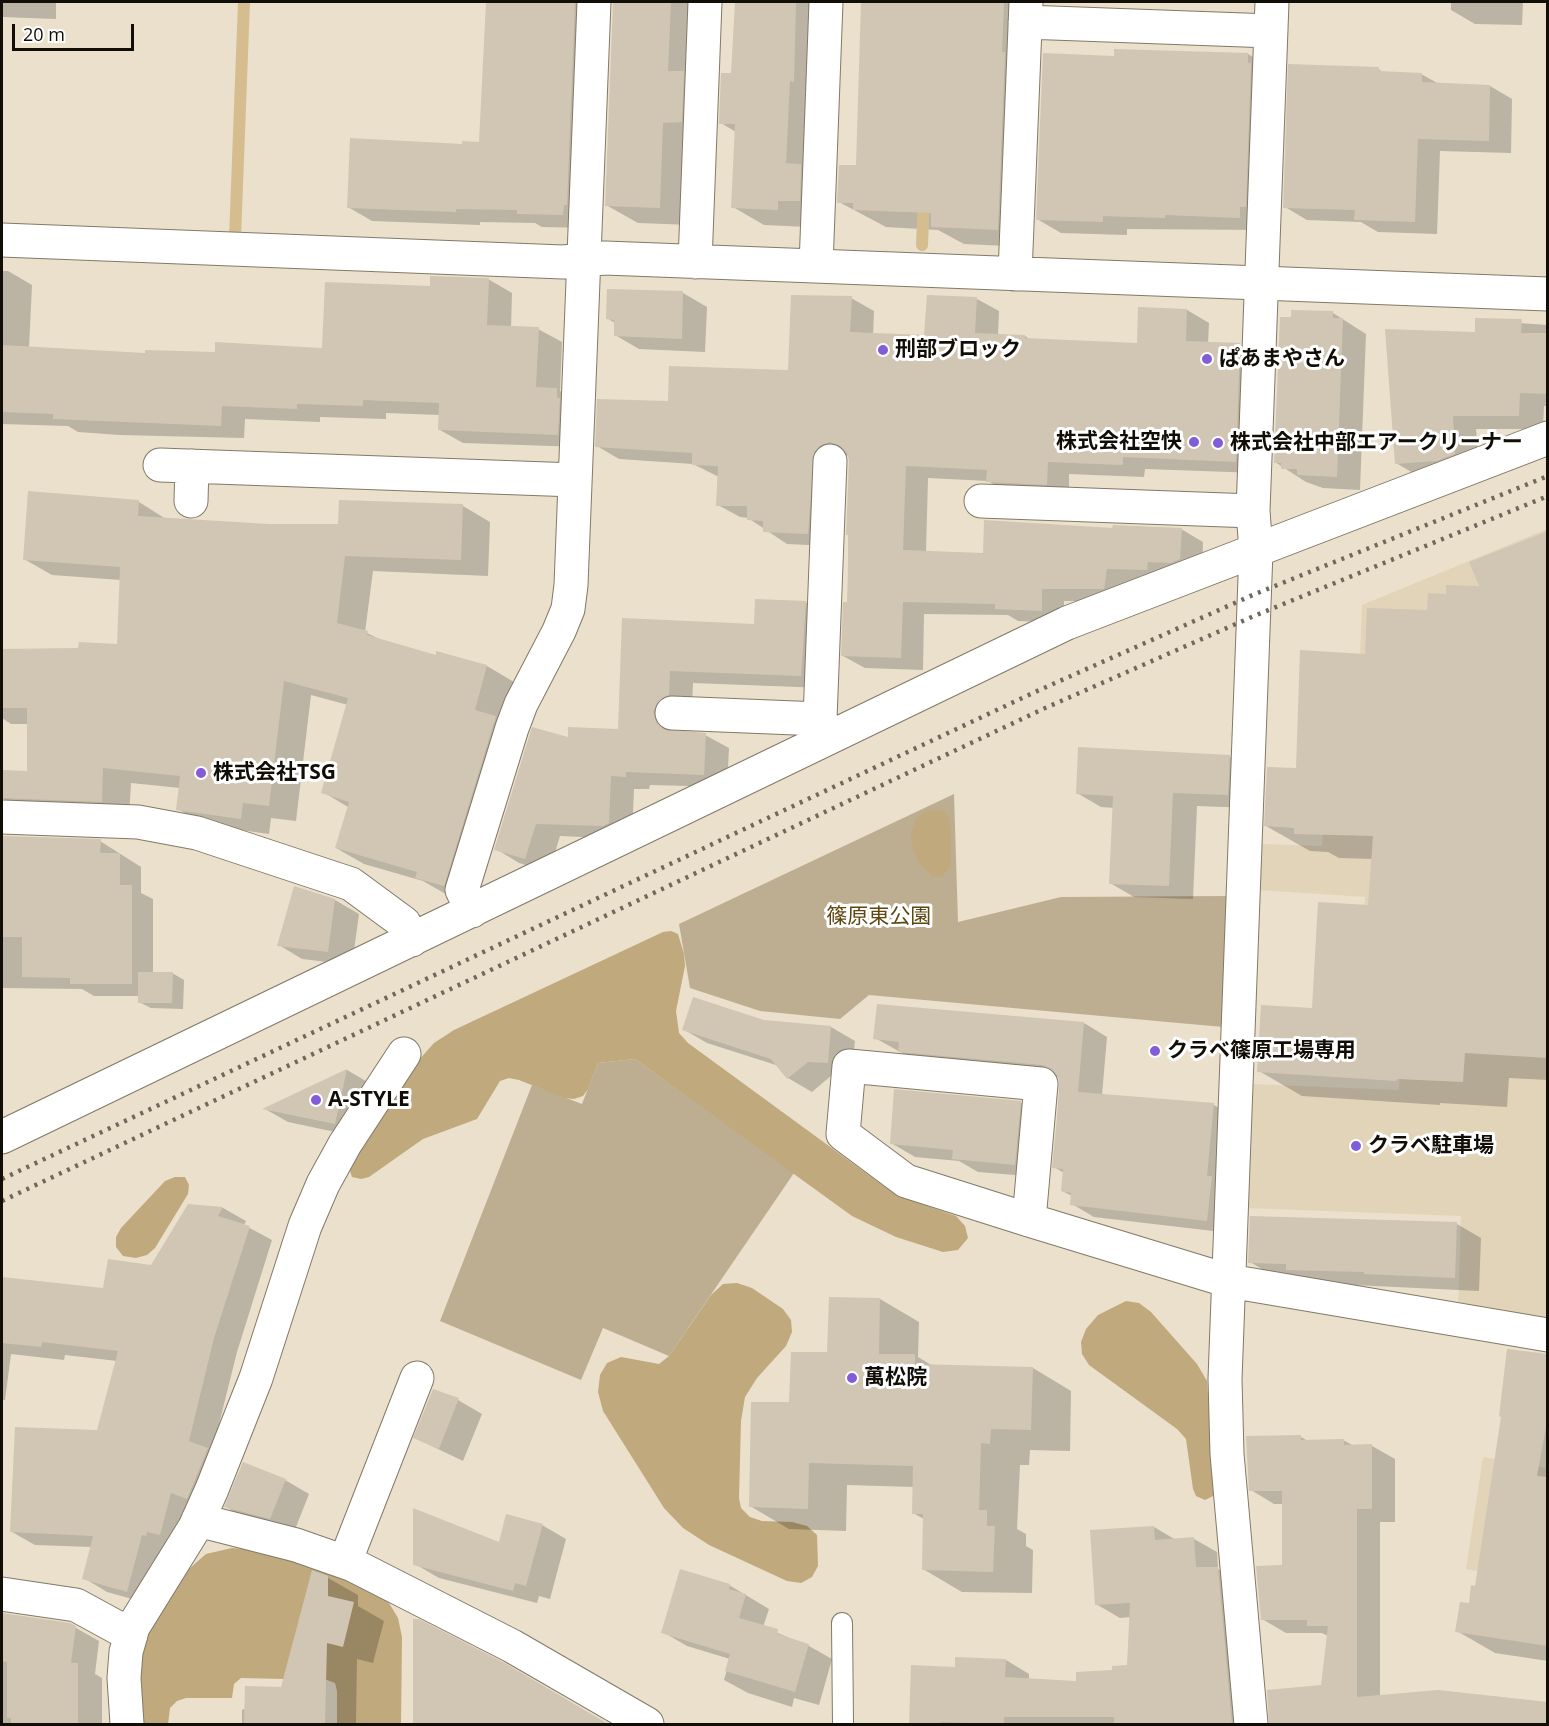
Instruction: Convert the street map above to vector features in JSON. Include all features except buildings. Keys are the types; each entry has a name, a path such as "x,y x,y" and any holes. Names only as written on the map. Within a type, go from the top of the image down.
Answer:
{"street":[{"path":"472,911 462,890 508,739 521,704 568,609 594,2"},
{"path":"695,262 705,2"},
{"path":"816,266 826,2"},
{"path":"1015,274 1026,12 1271,16 1252,511 1256,551 1225,1379 1227,1454 1251,1725"},
{"path":"2,240 563,262 584,260 816,266 1548,294"},
{"path":"2,1137 472,911 825,728 1067,623 1548,438"},
{"path":"825,728 830,461"},
{"path":"160,465 575,480"},
{"path":"191,501 192,466"},
{"path":"981,501 1252,511"},
{"path":"672,713 825,728"},
{"path":"2,817 138,822 198,833 351,884 404,924 412,940"},
{"path":"127,1725 124,1678 126,1652 131,1635 145,1605 175,1563 198,1520 242,1415 305,1226 323,1184 345,1144 404,1054"},
{"path":"1029,1220 1041,1084 849,1066 843,1134 906,1181 1029,1220 1229,1281 1548,1335"},
{"path":"345,1562 417,1378"},
{"path":"198,1520 296,1545 345,1562 512,1646 647,1725"},
{"path":"2,1594 76,1605 131,1635"}],"lane":[{"path":"842,1623 843,1725"}],"shaded area":[{"path":"1547,529 1547,1328 1458,1313 1461,1216 1246,1208 1251,1084 1399,1090 1402,1026 1358,1023 1365,897 1259,890 1260,844 1322,846 1326,756 1356,757 1362,605"},
{"path":"925,811 944,811 949,818 951,830 951,865 942,877 932,876 918,862 913,850 911,835 916,818"},
{"path":"671,931 678,934 685,966 676,1011 679,1033 688,1043 898,1196 956,1216 965,1226 968,1238 958,1250 943,1252 896,1237 852,1216 635,1059 598,1063 588,1089 583,1096 574,1099 564,1098 519,1080 509,1078 500,1081 477,1119 423,1139 369,1177 361,1179 352,1177 351,1164 418,1061 434,1043 454,1030 663,932"},
{"path":"175,1177 185,1177 189,1185 188,1194 155,1248 147,1255 136,1258 123,1256 116,1247 116,1237 121,1228 165,1181"},
{"path":"737,1283 752,1288 783,1309 791,1320 792,1332 786,1346 757,1378 745,1397 741,1421 739,1498 741,1508 750,1517 762,1521 792,1522 807,1526 817,1535 818,1566 812,1577 801,1583 787,1581 709,1545 683,1528 664,1508 603,1411 598,1392 600,1375 607,1363 621,1357 659,1364 669,1356 711,1295 723,1284"},
{"path":"1126,1301 1139,1303 1151,1312 1197,1364 1207,1381 1214,1488 1213,1496 1205,1500 1196,1496 1193,1489 1186,1439 1177,1429 1089,1365 1082,1354 1081,1342 1086,1329 1098,1315"},
{"path":"1483,1457 1547,1468 1547,1583 1466,1569"},
{"path":"232,1548 256,1550 320,1569 374,1591 389,1603 398,1618 402,1637 401,1724 337,1724 337,1691 335,1683 327,1680 241,1678 234,1684 232,1698 186,1698 177,1701 170,1708 168,1724 142,1724 139,1678 141,1655 147,1633 158,1612 190,1568 206,1554"}],"green space":[{"name":"篠原東公園","path":"954,794 958,922 1061,897 1228,896 1223,1027 869,995 840,1019 760,1011 690,988 679,924"},
{"path":"635,1059 794,1173 669,1356 603,1328 581,1380 440,1321 532,1085 582,1104 598,1063"}],"waterway":[{"path":"235,238 244,2"},
{"path":"922,245 924,198"}],"railway":[{"path":"2,1179 1035,692 1255,594 1548,476"},
{"path":"2,1201 1043,709 1254,616 1548,496"}],"place":[{"name":"刑部ブロック","path":"883,350"},
{"name":"ぱあまやさん","path":"1207,359"},
{"name":"株式会社空快","path":"1194,442"},
{"name":"株式会社中部エアークリーナー","path":"1218,443"},
{"name":"株式会社TSG","path":"201,773"},
{"name":"クラベ篠原工場専用","path":"1155,1051"},
{"name":"A-STYLE","path":"316,1100"},
{"name":"クラベ駐車場","path":"1356,1146"},
{"name":"萬松院","path":"852,1378"}]}
